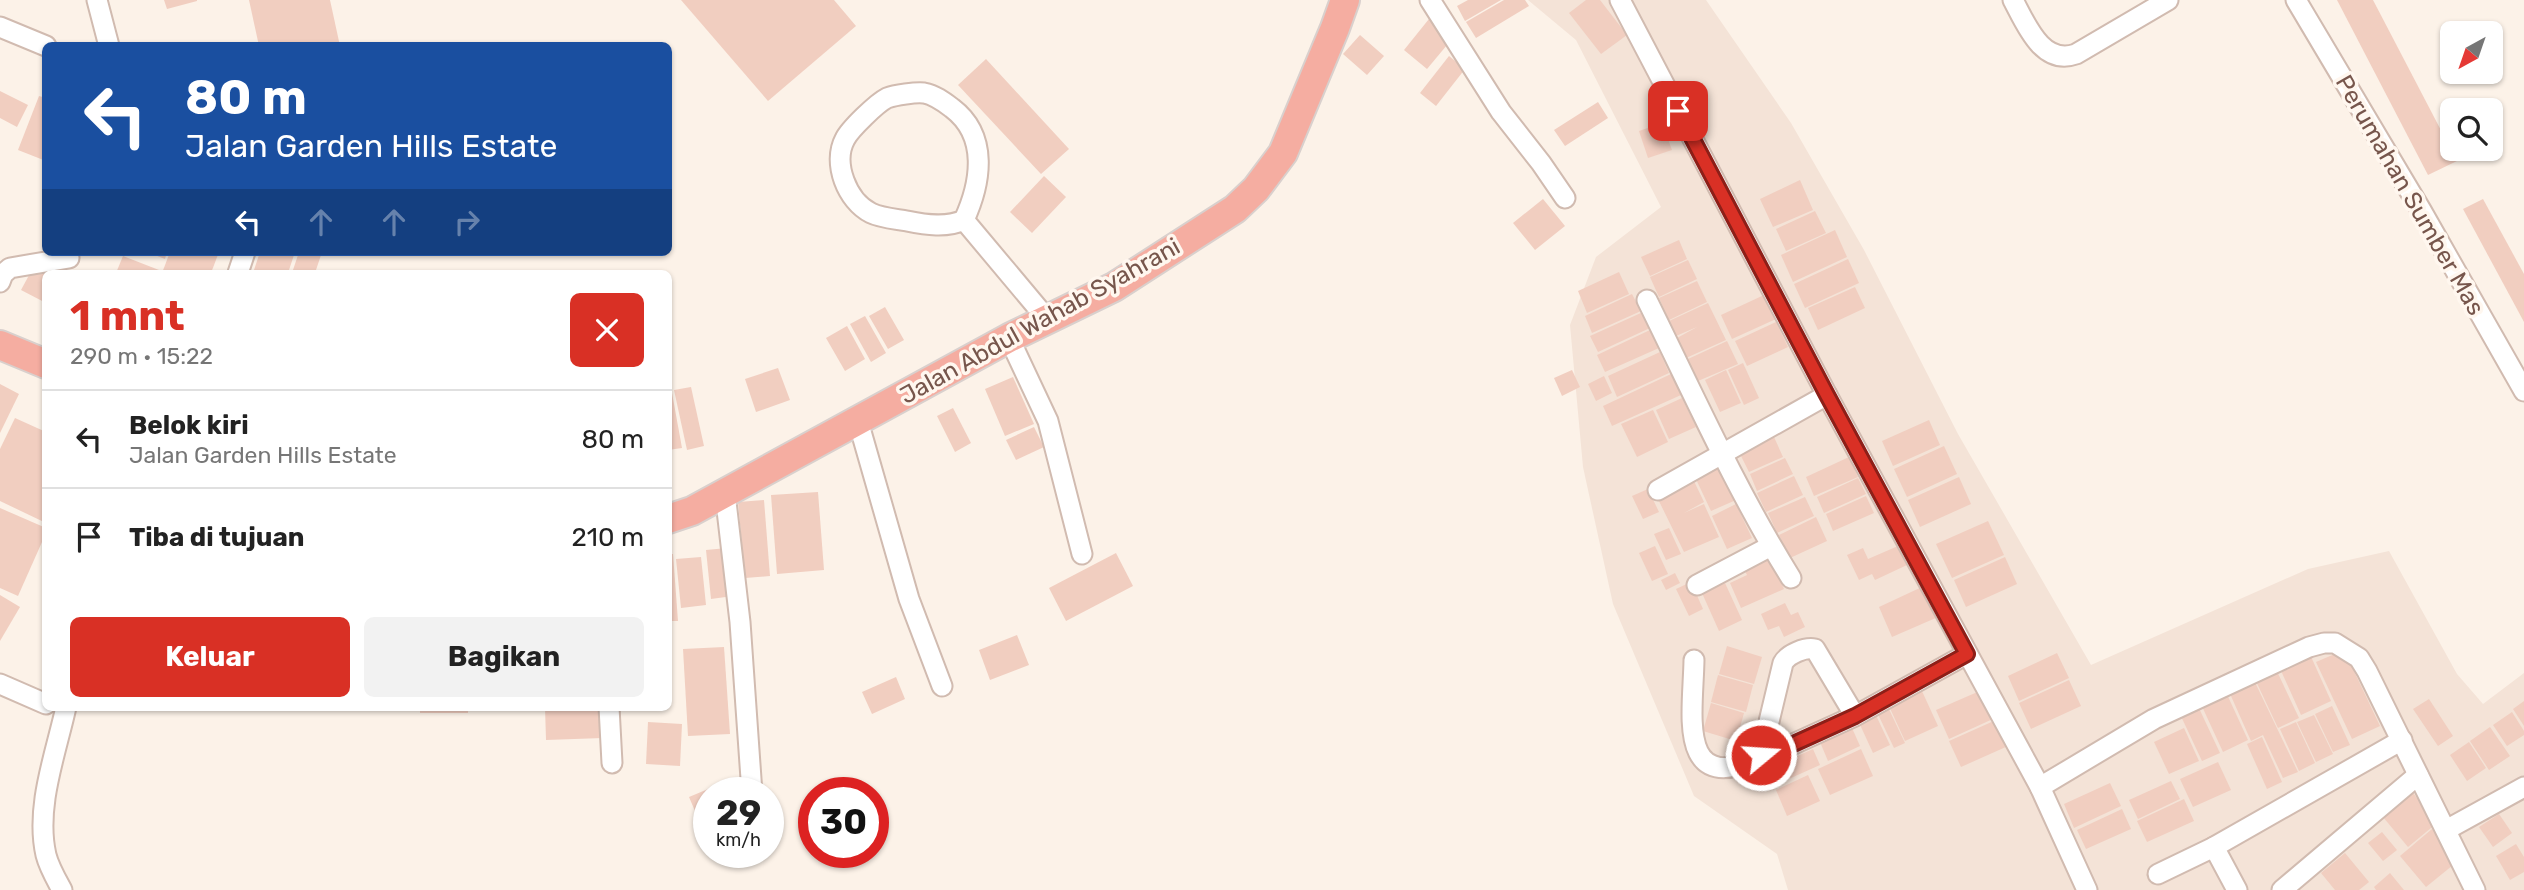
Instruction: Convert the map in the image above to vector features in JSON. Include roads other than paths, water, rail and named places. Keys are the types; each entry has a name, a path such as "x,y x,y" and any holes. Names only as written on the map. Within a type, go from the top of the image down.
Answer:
{"highway":[{"name":"Jalan Abdul Wahab Syahrani","path":"672,518 692,511 1009,338 1126,279 1220,220 1256,189 1283,153 1345,0"},
{"path":"0,345 42,362"}],"street":[{"path":"97,0 108,42"},
{"path":"1430,0 1502,112 1564,198"},
{"path":"1620,0 1827,395 2040,787 2087,890"},
{"path":"2013,0 2038,43 2048,52 2066,58 2168,0"},
{"name":"Perumahan Sumber Mas","path":"2296,0 2421,210 2524,391"},
{"path":"0,27 42,44"},
{"path":"923,93 942,100 958,112 976,141 978,175 975,197 964,220 953,225 914,222 872,214 857,204 849,192 841,168 840,158 845,138 888,98 923,93"},
{"path":"964,220 1047,319"},
{"path":"0,282 10,268 69,258"},
{"path":"1647,300 1771,546 1791,578"},
{"path":"1009,338 1048,421 1082,554"},
{"path":"1658,490 1827,395"},
{"path":"858,421 909,599 925,648 942,687"},
{"path":"724,494 740,622 751,777"},
{"path":"1697,585 1771,546"},
{"path":"2040,787 2154,719 2309,647 2336,643 2359,658 2402,740 2473,889"},
{"path":"1762,757 1783,663 1788,656 1810,648 1815,649 1855,716"},
{"path":"1695,660 1694,744 1704,760 1713,766 1728,769 1855,716 1967,654"},
{"path":"0,684 42,702"},
{"path":"61,711 47,792 44,830 46,856 62,890"},
{"path":"609,711 612,764"},
{"path":"2158,874 2214,847 2402,740"},
{"path":"2282,890 2418,775"},
{"path":"2446,830 2524,787"},
{"path":"2214,847 2237,890"}]}
